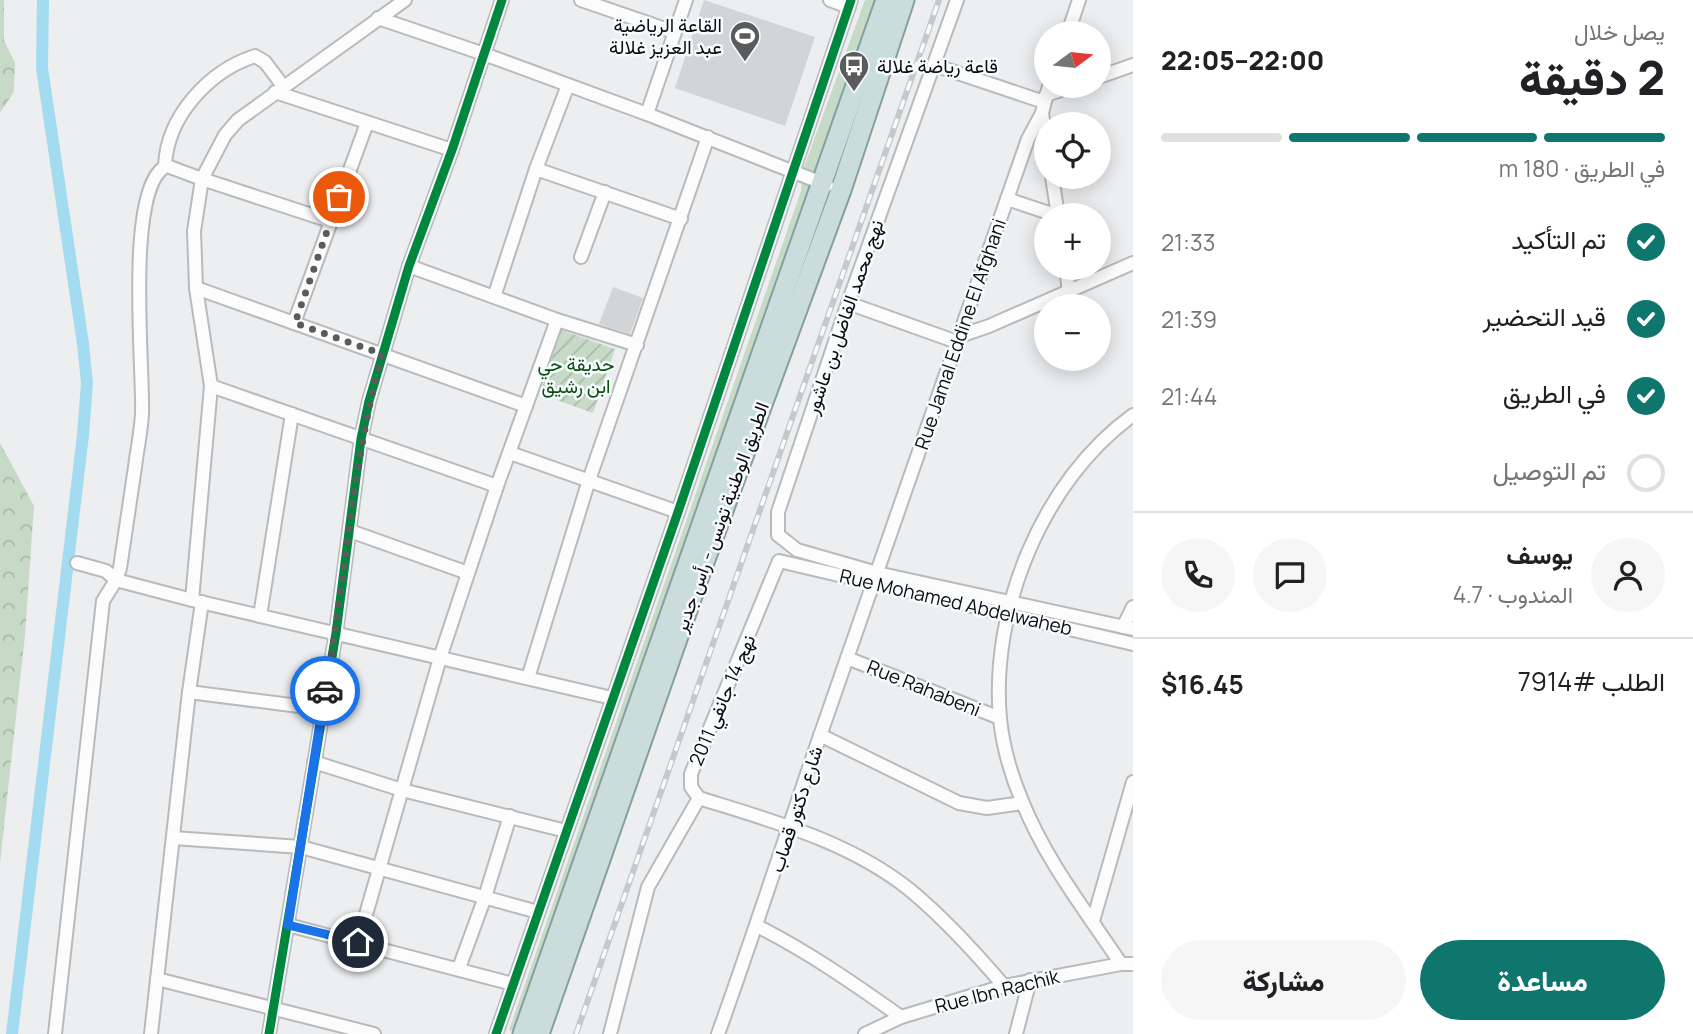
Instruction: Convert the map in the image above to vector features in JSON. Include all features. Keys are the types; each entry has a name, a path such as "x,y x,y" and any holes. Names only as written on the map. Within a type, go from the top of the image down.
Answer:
{"highway":[{"name":"الطريق الوطنية تونس - رأس جدير","path":"539,1034 832,187 886,0"},
{"name":"الطريق الوطنية تونس - رأس جدير","path":"523,1034 832,187 904,0"}],"street":[{"path":"151,1034 189,692 211,386 196,288 194,231 202,180 219,144 231,127 279,89 405,0"},
{"path":"269,1034 336,634 361,439 382,354 410,266 502,0"},
{"path":"581,0 674,32"},
{"path":"647,114 686,0"},
{"path":"496,1034 678,512 850,4 830,0"},
{"name":"نهج محمد الفاضل بن عاشور","path":"875,578 797,550 778,535 778,512 848,303 957,0"},
{"path":"1072,21 1079,0"},
{"path":"378,18 647,114 832,187"},
{"path":"55,1034 103,601 120,568 142,415 138,313 143,226 148,200 155,181 165,166 167,147 175,128 191,101 208,82 255,56 265,62 279,89 367,123 452,150"},
{"path":"934,65 1045,99"},
{"path":"1111,73 1133,65"},
{"path":"494,297 536,169 568,85"},
{"name":"Rue Jamal Eddine El Afghani","path":"875,578 1028,139 1045,99"},
{"path":"295,323 367,123"},
{"path":"528,678 589,480 708,137"},
{"path":"165,166 330,221"},
{"path":"536,169 681,219"},
{"path":"581,257 605,191"},
{"path":"1007,199 1034,208"},
{"path":"848,303 958,339 1133,263"},
{"path":"410,266 557,320 636,345"},
{"path":"1068,280 1069,292"},
{"path":"196,288 526,406"},
{"path":"358,942 440,658 497,486 557,320"},
{"path":"211,386 497,486"},
{"path":"260,616 292,414"},
{"path":"1127,964 1052,863 1022,803 1008,763 1000,719 1001,667 1009,607 1039,530 1078,468 1133,415"},
{"path":"510,453 678,512"},
{"path":"349,531 468,573"},
{"name":"Rue Mohamed Abdelwaheb","path":"779,561 875,578 1009,607 1133,644"},
{"name":"نهج 14 جانفي 2011","path":"699,798 691,787 691,774 779,561"},
{"path":"77,563 106,570 116,580 197,601 612,698"},
{"name":"شارع دكتور قصاب","path":"718,1034 875,578"},
{"path":"1009,607 1128,628 1133,607"},
{"name":"Rue Rahabeni","path":"848,658 1000,719"},
{"path":"189,692 322,709"},
{"path":"820,735 970,807 987,808 1022,803"},
{"path":"314,762 402,790 566,831"},
{"path":"1093,921 1133,782"},
{"path":"610,1034 648,887 699,798 790,826 856,856 909,890 965,942 1004,986"},
{"path":"458,968 485,897 510,816"},
{"path":"173,838 301,847 538,912"},
{"path":"288,925 513,984"},
{"path":"757,926 837,971 901,1017"},
{"name":"Rue Ibn Rachik","path":"865,1034 901,1017 1004,986 1127,964"},
{"path":"157,979 374,1034"},
{"path":"1016,1034 1030,980"}],"green space":[{"path":"0,0 4,0 4,40 15,63 14,92 0,113"},
{"path":"865,0 882,0 519,1033 509,1030 801,191 803,170"},
{"name":"حديقة حي ابن رشيق","path":"561,330 615,349 593,413 540,394"},
{"path":"0,443 34,506 25,635 0,863"}],"building":[{"name":"القاعة الرياضية عبد العزيز غلالة","path":"704,0 815,37 785,126 675,88"},
{"path":"613,287 643,298 630,334 599,324"}],"waterway":[{"path":"12,1034 87,383 42,68 43,0"}],"railway":[{"path":"576,1034 939,0"}],"cycle path":[{"path":"269,1034 336,633 361,439 369,401 409,266 452,150 502,0"},
{"path":"496,1034 678,512 851,0"}],"way so far":[{"path":"325,691 336,634 361,439 382,354 295,323 339,197"}],"place":[{"name":"القاعة الرياضية عبد العزيز غلالة","path":"745,63"},
{"name":"قاعة رياضة غلالة","path":"854,93"}],"route":[{"path":"325,691 288,925 358,942"}]}
